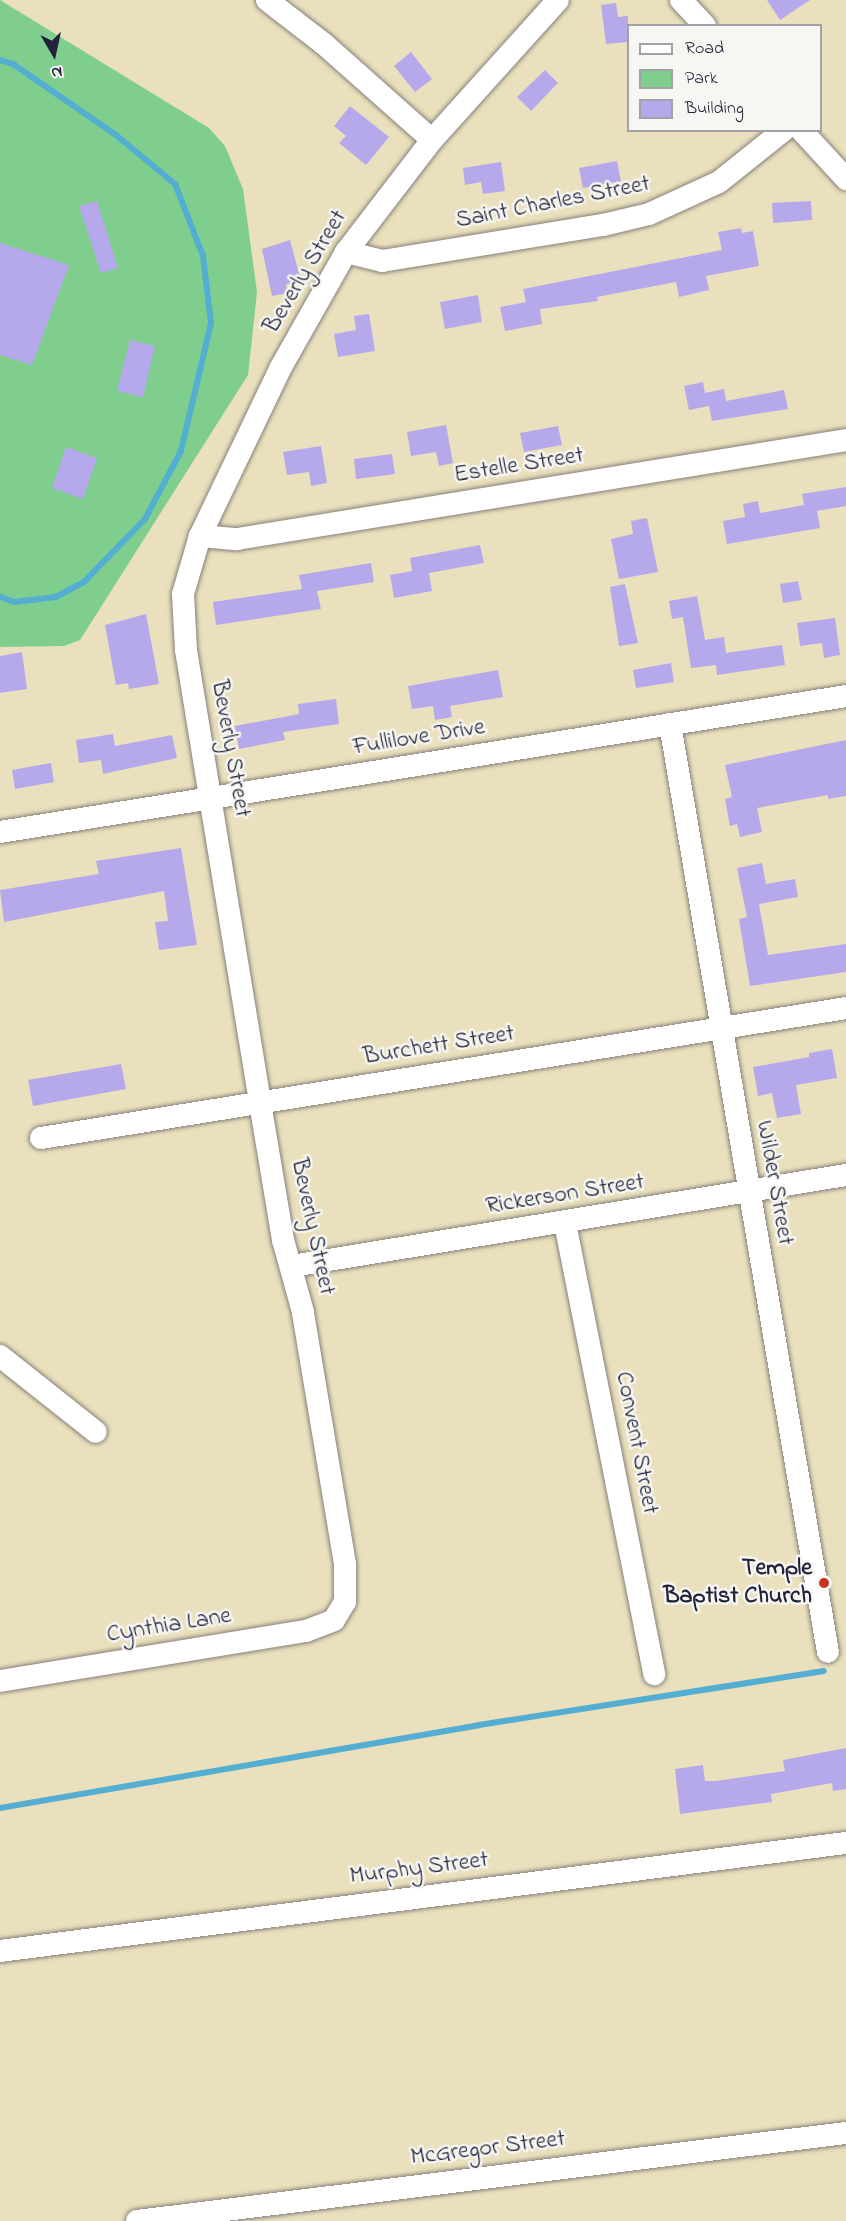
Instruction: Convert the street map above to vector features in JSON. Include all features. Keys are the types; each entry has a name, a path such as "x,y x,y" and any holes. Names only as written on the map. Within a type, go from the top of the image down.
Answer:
{"street":[{"path":"267,0 324,44 432,140"},
{"name":"Beverly Street","path":"341,1611 346,1593 345,1564 292,1266 284,1240 211,799 182,613 186,578 200,536 281,367 346,252 432,140 558,0"},
{"path":"681,0 703,24"},
{"name":"Saint Charles Street","path":"346,252 382,261 649,214 719,182 782,132"},
{"path":"803,132 846,180"},
{"name":"Estelle Street","path":"200,536 237,539 846,440"},
{"name":"Fullilove Drive","path":"0,832 846,696"},
{"name":"Wilder Street","path":"670,724 828,1652"},
{"name":"Burchett Street","path":"41,1138 846,1008"},
{"name":"Rickerson Street","path":"292,1266 565,1223 846,1175"},
{"name":"Convent Street","path":"565,1223 654,1674"},
{"path":"0,1356 96,1432"},
{"name":"Cynthia Lane","path":"0,1681 306,1631 324,1626 341,1611"},
{"name":"Murphy Street","path":"0,1951 846,1843"},
{"name":"McGregor Street","path":"137,2221 846,2133"}],"green space":[{"path":"0,0 209,128 225,146 243,189 257,292 248,375 80,640 64,646 0,647"}],"building":[{"path":"767,0 810,0 780,20"},
{"path":"616,3 618,17 628,16 627,42 606,44 601,5"},
{"path":"411,52 432,79 415,92 394,66"},
{"path":"545,70 558,83 531,111 517,97"},
{"path":"350,106 389,137 366,165 339,143 346,136 334,126"},
{"path":"617,161 621,181 583,188 579,168"},
{"path":"501,162 505,191 483,194 481,182 465,185 463,168"},
{"path":"97,201 118,268 101,273 79,206"},
{"path":"811,201 812,220 773,223 772,203"},
{"path":"741,228 742,233 753,231 759,266 706,276 709,290 679,297 676,282 597,297 598,301 540,309 542,324 505,331 500,307 526,302 523,289 722,250 718,232"},
{"path":"290,240 301,281 286,284 287,293 272,296 262,249"},
{"path":"0,243 69,265 32,365 0,355"},
{"path":"478,295 482,322 445,329 440,302"},
{"path":"369,314 375,351 338,357 334,334 356,330 354,316"},
{"path":"130,340 155,346 143,397 117,391"},
{"path":"703,382 705,393 724,389 726,401 784,390 788,409 712,421 709,406 689,410 684,386"},
{"path":"446,425 453,463 439,466 436,452 411,456 407,432"},
{"path":"558,426 562,445 524,452 520,433"},
{"path":"321,446 327,483 311,486 309,472 287,475 283,452"},
{"path":"66,447 97,458 83,499 52,488"},
{"path":"392,454 395,474 356,479 354,459"},
{"path":"846,487 846,506 817,511 820,528 727,544 723,521 745,517 743,504 758,501 760,513 804,505 802,494"},
{"path":"647,518 658,572 619,579 611,539 633,534 631,521"},
{"path":"480,545 484,563 429,573 432,591 394,598 390,575 412,571 410,558"},
{"path":"371,563 374,582 317,591 321,609 216,625 213,602 302,589 299,575"},
{"path":"798,581 802,600 783,603 780,584"},
{"path":"625,584 638,643 619,646 610,587"},
{"path":"697,596 705,640 724,637 726,653 782,645 785,665 717,675 716,665 691,668 683,617 672,619 669,601"},
{"path":"146,614 159,684 129,689 128,683 116,685 105,625"},
{"path":"835,618 840,655 824,658 822,643 800,646 797,623"},
{"path":"22,652 27,689 0,693 0,656"},
{"path":"671,663 674,682 636,688 633,670"},
{"path":"498,670 503,697 450,706 452,717 435,720 433,706 412,709 408,686"},
{"path":"336,699 339,724 283,732 285,740 239,749 235,726 299,714 298,704"},
{"path":"113,734 115,746 172,735 177,758 103,774 101,760 79,763 76,740"},
{"path":"846,740 846,796 828,799 828,795 757,808 762,832 740,837 737,824 730,826 725,799 732,797 725,765"},
{"path":"51,763 54,782 15,789 12,770"},
{"path":"181,848 197,945 159,950 155,922 168,921 164,891 4,922 0,890 99,874 96,861"},
{"path":"762,863 766,884 795,879 798,897 759,904 768,955 846,944 846,972 750,986 739,919 747,917 737,868"},
{"path":"832,1049 837,1078 796,1085 801,1114 777,1118 772,1093 758,1096 753,1067 809,1057 809,1053"},
{"path":"121,1064 126,1089 33,1106 28,1080"},
{"path":"846,1748 846,1789 833,1791 832,1783 771,1794 772,1802 680,1814 675,1769 703,1765 705,1781 716,1781 785,1771 783,1760"}],"waterway":[{"path":"0,60 13,64 116,135 175,184 203,256 211,323 181,451 145,519 84,582 56,597 14,602 0,597"},
{"path":"0,1808 479,1725 824,1671"}],"place":[{"name":"Temple Baptist Church","path":"824,1583"}]}
